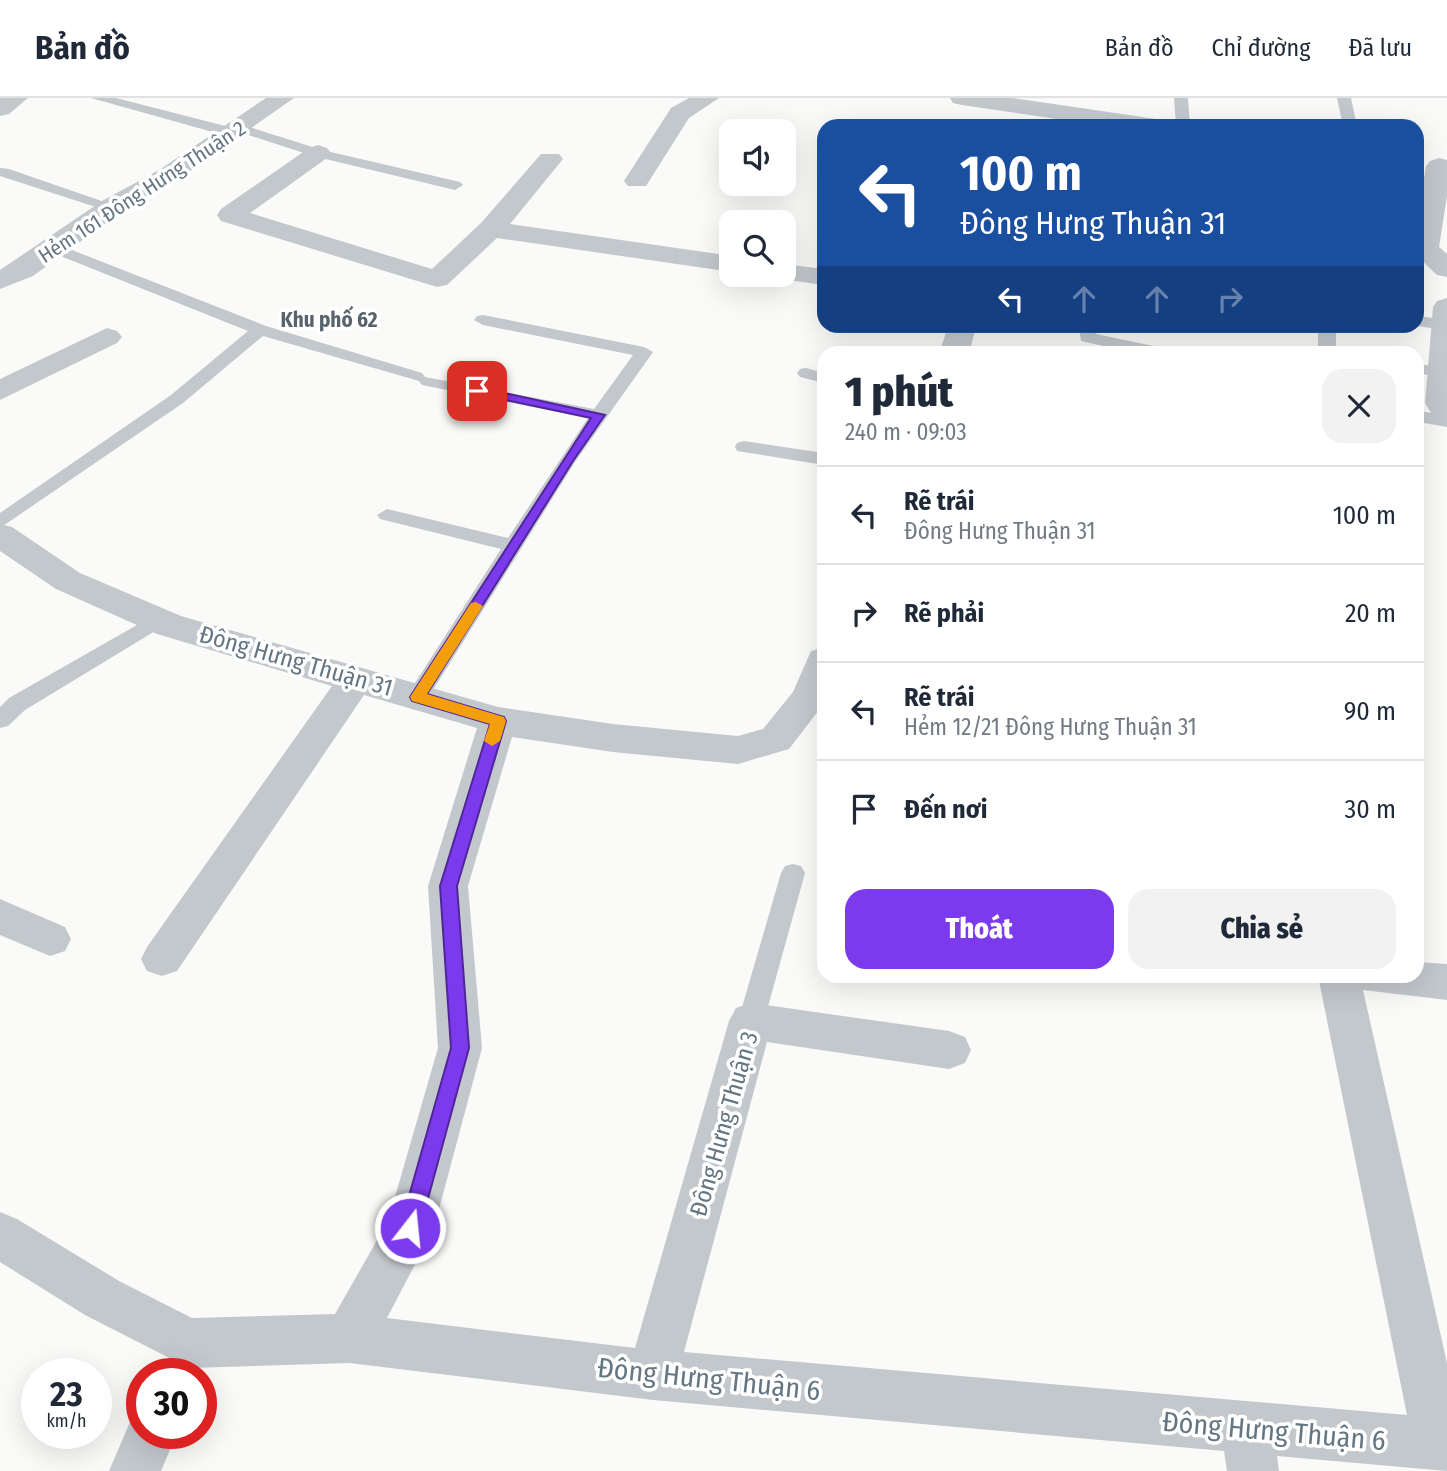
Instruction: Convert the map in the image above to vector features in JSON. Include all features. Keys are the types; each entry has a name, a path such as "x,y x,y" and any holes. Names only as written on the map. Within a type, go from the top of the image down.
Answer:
{"street":[{"path":"0,109 16,98"},
{"name":"Hẻm 161 Đông Hưng Thuận 2","path":"0,281 54,248 111,207 168,175 282,98"},
{"path":"637,181 680,113 707,98"},
{"path":"962,98 1032,117 1060,119"},
{"path":"318,153 230,215 437,279 491,229 550,159"},
{"path":"1434,165 1425,249 1447,269"},
{"path":"491,229 719,262"},
{"path":"796,274 817,277"},
{"path":"1437,318 1429,371 1440,403 1447,414"},
{"path":"0,391 107,337"},
{"name":"Đông Hưng Thuận 31","path":"0,535 68,581 158,620 498,721 613,738 738,750 798,724"},
{"path":"798,724 817,677"},
{"path":"162,959 357,678"},
{"path":"349,1338 410,1228 460,1048 448,886 498,721"},
{"path":"0,916 50,939"},
{"path":"1424,980 1447,982"},
{"path":"1341,983 1443,1445"},
{"name":"Đông Hưng Thuận 3","path":"653,1376 751,1021 949,1050"},
{"name":"Đông Hưng Thuận 6","path":"0,1235 102,1298 183,1358 349,1338 1250,1450 1443,1445"},
{"path":"135,1471 144,1449"}],"lane":[{"path":"98,98 455,185"},
{"path":"1181,98 1182,119"},
{"path":"1344,98 1348,119"},
{"path":"4,172 111,207"},
{"path":"54,248 260,330 422,379 599,415"},
{"path":"417,697 567,460 643,352 483,320"},
{"path":"0,522 177,399 260,330"},
{"path":"1087,333 1087,337 1129,346"},
{"path":"806,373 817,376"},
{"path":"1424,418 1447,421"},
{"path":"744,447 817,458"},
{"path":"387,515 515,546"},
{"path":"0,720 18,704 158,620"},
{"path":"751,1021 793,873"}],"slow traffic":[{"path":"476,606 417,697 498,721 492,741"}],"district":[{"name":"Khu phố 62","path":"329,320"}],"route":[{"path":"410,1228 460,1048 448,886 498,721 417,697 567,460 599,415 477,391"}]}
